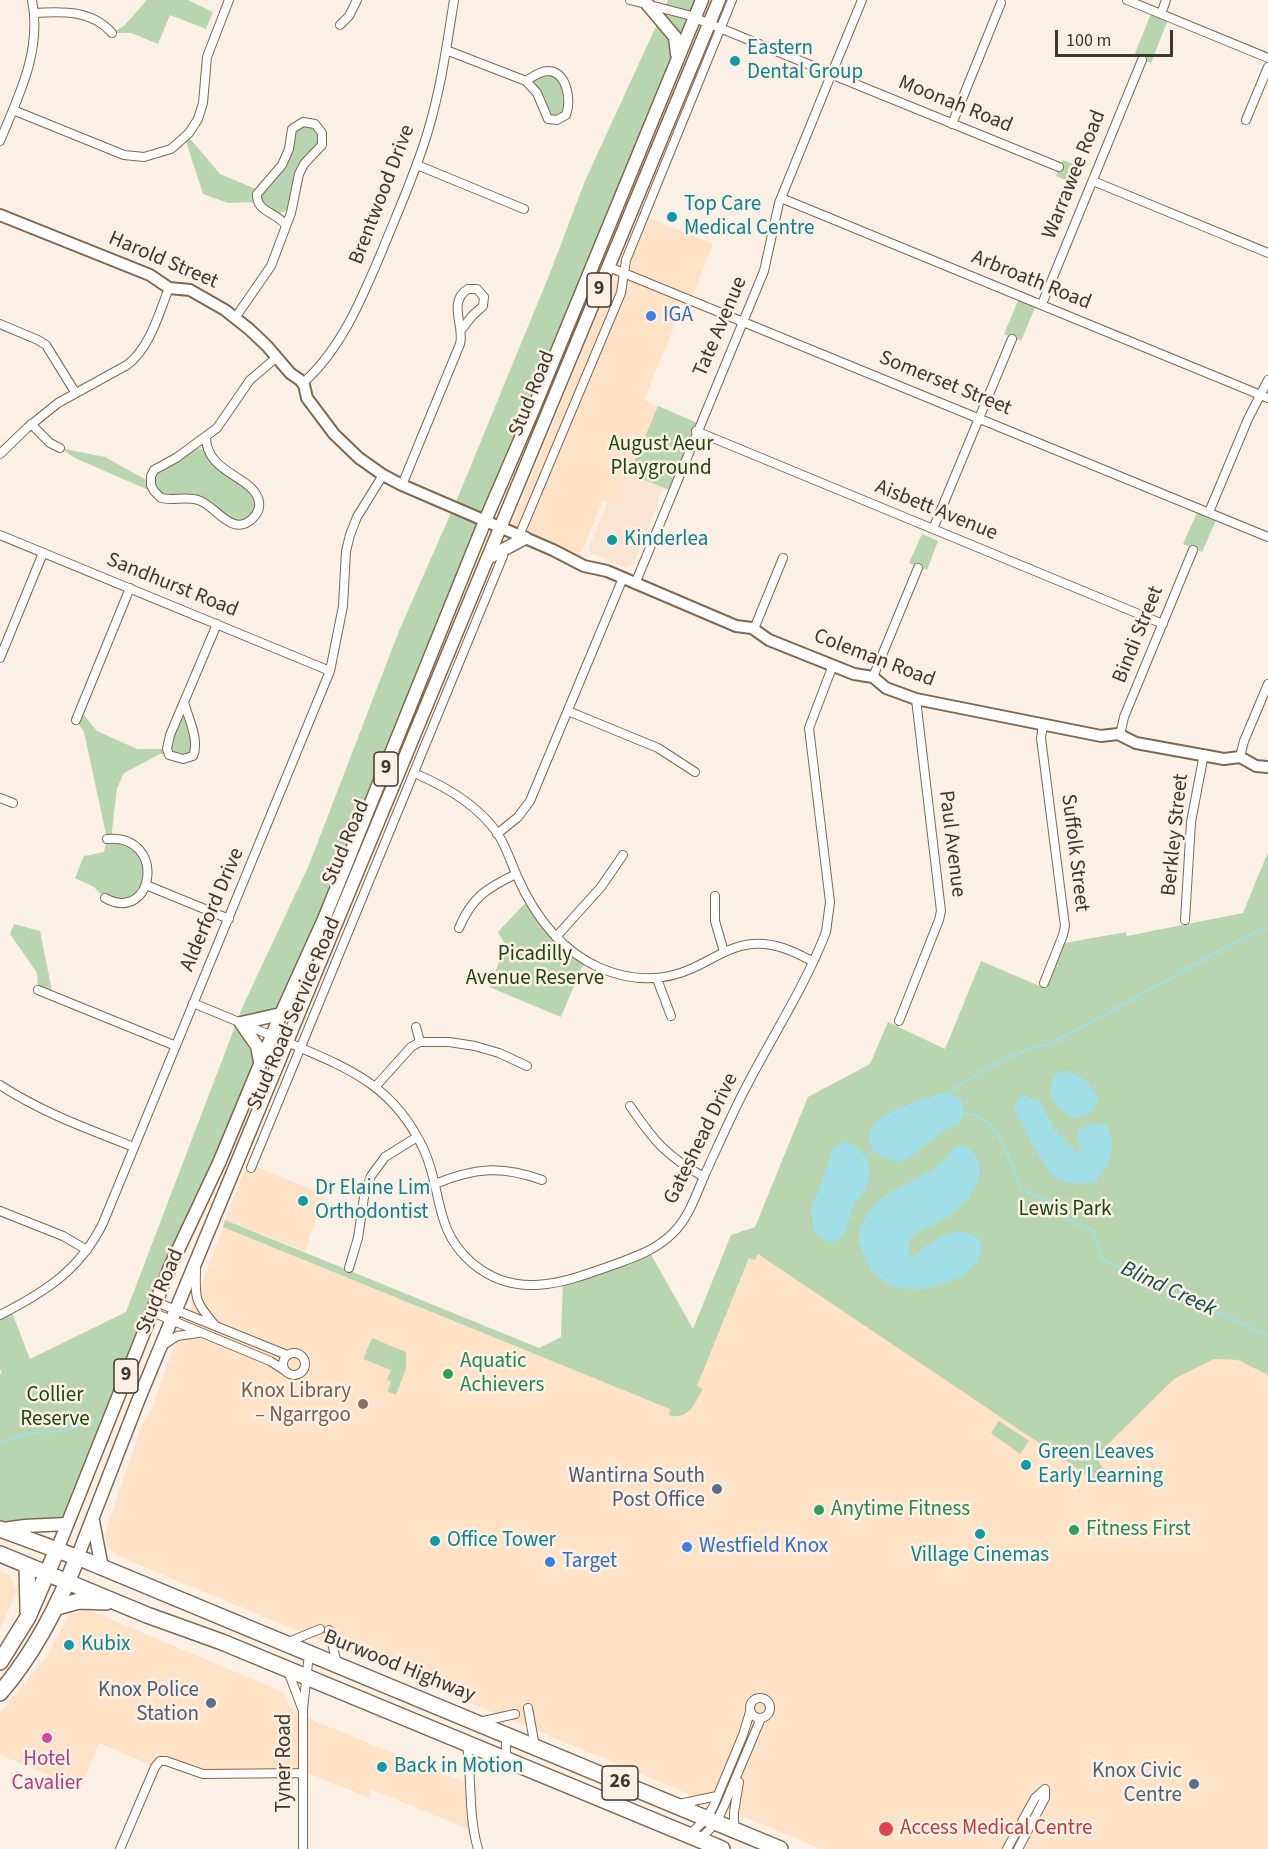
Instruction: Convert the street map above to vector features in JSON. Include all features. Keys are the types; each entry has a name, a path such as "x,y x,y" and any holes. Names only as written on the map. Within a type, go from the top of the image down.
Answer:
{"highway":[{"name":"Burwood Highway","path":"1,1529 285,1643 780,1849"},
{"name":"Stud Road","path":"0,1662 28,1617 57,1550"},
{"name":"Burwood Highway","path":"0,1554 118,1603 287,1668 722,1849"},
{"name":"Stud Road","path":"0,1693 45,1631 78,1558"},
{"path":"27,1565 28,1617"},
{"path":"57,1607 79,1601 118,1603"}],"main road":[{"name":"Stud Road","path":"57,1550 172,1262 219,1163 359,836 485,521 702,0"},
{"name":"Stud Road","path":"78,1558 113,1464 174,1315 719,0"},
{"path":"648,5 675,37 677,62"},
{"path":"486,563 522,537"},
{"path":"261,1063 257,1047 241,1023 281,1014"},
{"path":"93,1519 102,1568"},
{"path":"1,1529 67,1524"}],"street":[{"path":"0,141 32,58 35,33 32,0"},
{"path":"13,110 124,155 144,157 171,149 189,133 198,118 203,103 207,57 229,0"},
{"path":"340,25 349,16 357,0"},
{"path":"630,0 695,17 825,71"},
{"name":"Stud Road","path":"522,537 621,293 626,260 732,0"},
{"path":"834,68 862,0"},
{"path":"1127,0 1268,58"},
{"path":"1161,14 1166,0"},
{"name":"Brentwood Drive","path":"303,383 324,362 350,321 366,289 417,165 433,114 446,50 452,1"},
{"path":"952,123 1001,3"},
{"path":"34,13 65,12 86,15 102,23 112,33"},
{"path":"446,50 526,81 537,93 548,118 557,120 564,117 569,96 559,77 546,71 526,81"},
{"name":"Warrawee Road","path":"1042,304 1142,60"},
{"path":"1246,120 1268,67"},
{"path":"825,71 834,68"},
{"path":"825,71 825,77 835,80 838,72 834,68"},
{"name":"Moonah Road","path":"838,76 1059,167"},
{"name":"Tate Avenue","path":"635,584 696,431 764,271 781,198 829,80"},
{"path":"235,318 266,275 286,226 292,209 301,169 322,145 321,130 312,122 299,124 292,129 289,149 282,165 258,191 259,206 282,219 286,226"},
{"path":"417,165 524,209"},
{"path":"1093,181 1268,253"},
{"name":"Arbroath Road","path":"781,198 1264,396"},
{"path":"274,214 292,209"},
{"name":"Harold Street","path":"0,214 150,275 169,288 190,290 235,318 260,339 290,373 303,383 307,398 330,429 359,458 402,485 485,521"},
{"name":"Somerset Street","path":"609,267 1268,537"},
{"path":"1,451 31,424 75,392 127,365 135,358 145,345 169,288"},
{"path":"402,485 460,344 462,329 457,314 460,298 468,289 477,289 484,297 483,306 462,329"},
{"path":"0,324 46,345 75,392"},
{"path":"933,529 1012,339"},
{"path":"190,447 208,452 226,470 256,493 259,503 258,510 250,521 233,524 202,501 188,498 165,499 156,493 151,482 154,470 176,458 190,447 206,437 224,420 250,380 277,357"},
{"path":"1209,512 1244,428 1264,396 1268,380"},
{"path":"31,424 50,443 60,448"},
{"name":"Aisbett Avenue","path":"696,431 1163,624"},
{"path":"206,437 208,452"},
{"name":"Alderford Drive","path":"0,1315 46,1290 87,1250 103,1223 330,671 343,606 346,551 350,535 357,517 383,475"},
{"name":"Coleman Road","path":"485,521 584,566 607,571 740,627 754,629 769,640 857,675 873,677 886,688 916,699 1101,736 1120,735 1136,743 1224,759 1240,758 1256,766 1268,767"},
{"name":"Sandhurst Road","path":"0,535 330,671"},
{"name":"Bindi Street","path":"1120,735 1124,717 1193,550"},
{"path":"0,658 43,553"},
{"name":"Stud Road Service Road","path":"251,1168 503,556"},
{"path":"754,629 783,558"},
{"path":"486,563 496,574"},
{"path":"873,677 918,568"},
{"path":"497,834 518,817 530,801 623,578"},
{"path":"76,720 130,588"},
{"path":"184,702 194,737 195,750 190,757 176,759 168,753 167,746 184,702 217,624"},
{"name":"Gateshead Drive","path":"193,1003 344,1066 376,1086 401,1112 417,1137 429,1163 440,1213 454,1244 482,1271 502,1281 535,1286 552,1284 633,1258 656,1247 680,1224 692,1204 742,1095 826,932 830,902 809,728 833,665"},
{"path":"1240,758 1268,684"},
{"name":"Paul Avenue","path":"898,1022 941,911 916,699"},
{"path":"568,711 658,748 695,772"},
{"name":"Suffolk Street","path":"1043,724 1041,738 1065,926 1044,983"},
{"name":"Berkley Street","path":"1185,920 1191,822 1204,754"},
{"path":"414,773 456,795 477,812 497,834 533,909 556,937 579,957 607,971 630,977 657,979 694,968 724,952 750,944 766,944 787,949 812,961"},
{"path":"0,798 13,803"},
{"path":"105,898 119,904 129,903 142,892 148,874 147,863 139,848 121,839 107,839"},
{"path":"556,937 601,887 623,855"},
{"path":"459,928 467,910 477,897 516,873"},
{"path":"146,885 229,919"},
{"path":"715,896 715,921 724,952"},
{"path":"657,979 671,1016"},
{"path":"38,990 176,1046"},
{"path":"416,1027 420,1042"},
{"path":"376,1086 411,1047 420,1042 449,1042 475,1046 509,1056 527,1066"},
{"path":"0,1085 61,1118 134,1147"},
{"path":"630,1106 662,1149 681,1164 704,1177"},
{"path":"349,1268 358,1238 364,1197 371,1176 385,1157 417,1137"},
{"path":"435,1184 462,1174 486,1170 512,1171 542,1180"},
{"path":"0,1211 63,1236 87,1250"},
{"path":"196,1263 195,1297 201,1310 215,1325"},
{"path":"154,1307 174,1315 215,1325 287,1355"},
{"path":"174,1315 200,1332 270,1361 288,1375 295,1376 302,1373 305,1361 301,1355 294,1353 287,1355 283,1360 284,1370"},
{"path":"161,1347 177,1336 200,1332"},
{"path":"285,1643 320,1629"},
{"path":"330,1630 337,1665"},
{"name":"Tyner Road","path":"303,1849 303,1709 314,1656"},
{"path":"287,1668 303,1709"},
{"path":"711,1821 717,1796 743,1735 750,1704 760,1698 766,1700 770,1705 767,1716 762,1718 756,1718 750,1712"},
{"path":"528,1708 534,1748"},
{"path":"477,1722 515,1714"},
{"path":"694,1837 711,1821 740,1771 762,1718"},
{"path":"508,1759 511,1737"},
{"path":"467,1743 471,1772 471,1819 478,1849"},
{"path":"120,1849 155,1767 160,1761 203,1774 303,1773"},
{"path":"734,1830 740,1771"},
{"path":"1007,1849 1035,1798 1045,1789 1045,1798 1018,1849"},
{"path":"675,1805 717,1796"}],"shaded area":[{"path":"644,216 713,244 691,300 686,298 644,400 658,406 617,505 603,500 577,563 509,532 609,284 624,273"},
{"path":"629,474 664,488 633,565 626,568 591,553 589,548 608,501 617,504"},
{"path":"252,1165 324,1195 305,1251 225,1220 246,1166"},
{"name":"Westfield Knox","path":"223,1227 671,1409 675,1417 689,1411 703,1389 697,1386 750,1257 755,1260 758,1254 1100,1483 1103,1476 1098,1459 1100,1452 1174,1379 1214,1359 1238,1360 1268,1375 1268,1849 821,1849 118,1556 107,1547 105,1535 110,1518 140,1430 153,1405"},
{"path":"0,1571 10,1576 17,1590 0,1629"},
{"path":"89,1610 283,1692 290,1708 315,1721 471,1785 473,1831 370,1789 369,1798 303,1771 203,1774 166,1761 155,1767 99,1743 81,1788 0,1755 0,1712 47,1656 69,1614"}],"green space":[{"path":"147,0 188,0 213,12 206,29 170,15 158,44 131,33 112,33 125,25"},
{"name":"Collier Reserve","path":"668,0 702,0 281,1014 242,1023 261,1063 67,1524 0,1529 0,1374 2,1373 0,1369 0,1315 11,1310 30,1359 126,1312 242,1008 309,865 399,631 458,497 550,273 585,181"},
{"path":"1152,11 1169,17 1151,63 1134,56"},
{"path":"544,72 561,80 567,112 553,120 526,81"},
{"path":"308,122 323,137 307,160 292,209 277,214 258,202 228,203 203,194 185,138 187,135 220,174 258,190 282,165 291,132"},
{"path":"1063,160 1084,168 1077,185 1056,176"},
{"path":"1020,296 1037,303 1021,341 1004,334"},
{"name":"August Aeur Playground","path":"658,406 700,424 672,491 629,474"},
{"path":"196,447 208,452 256,493 257,514 237,524 207,503 169,499 75,458 60,448 105,457 150,482 151,476"},
{"path":"1199,508 1218,516 1202,552 1183,544"},
{"path":"922,534 938,541 927,570 909,563"},
{"path":"184,702 194,737 190,757 160,754 124,773 117,788 111,839 139,848 148,874 133,900 105,898 94,887 75,878 84,856 104,852 107,839 84,732 76,720 80,710 97,731 137,749 166,749"},
{"name":"Lewis Park","path":"1268,852 1268,1375 1238,1360 1214,1359 1174,1379 1100,1452 1098,1459 1109,1474 1104,1476 1106,1478 1100,1484 758,1254 755,1260 749,1258 697,1386 703,1389 690,1410 676,1416 669,1415 670,1409 223,1227 225,1220 539,1348 561,1337 563,1282 649,1251 693,1329 731,1235 755,1227 808,1097 870,1064 888,1022 945,1049 981,961 1042,987 1059,944 1126,932 1127,936 1243,913"},
{"name":"Picadilly Avenue Reserve","path":"528,900 533,909 585,960 561,1017 489,987 506,946 498,932"},
{"path":"14,924 40,931 53,996 38,990 37,973 10,934"},
{"path":"372,1338 406,1352 406,1368 396,1395 387,1391 391,1382 387,1380 391,1370 363,1359"},
{"path":"999,1421 1029,1441 1020,1454 991,1433"}],"water":[{"path":"1063,1071 1080,1076 1099,1098 1092,1112 1076,1119 1059,1109 1049,1094 1053,1077"},
{"path":"942,1093 957,1096 963,1103 962,1118 959,1124 948,1128 904,1161 888,1159 880,1156 874,1150 869,1139 871,1128 880,1119 906,1105"},
{"path":"1022,1095 1039,1100 1055,1130 1076,1152 1080,1151 1081,1147 1076,1138 1080,1130 1091,1124 1107,1125 1112,1142 1111,1156 1105,1169 1094,1183 1065,1182 1050,1172 1013,1108"},
{"path":"844,1142 863,1154 869,1167 869,1174 864,1192 852,1208 841,1239 830,1242 814,1231 811,1209 829,1162 831,1150"},
{"path":"956,1146 970,1149 976,1156 980,1168 977,1184 956,1210 909,1239 908,1253 915,1256 946,1234 964,1232 981,1241 980,1255 975,1265 965,1273 940,1285 911,1289 888,1284 876,1275 860,1247 859,1234 866,1216 881,1199 934,1169"}],"waterway":[{"path":"948,1093 998,1062 1024,1051 1053,1043 1268,927"},
{"name":"Blind Creek","path":"963,1113 976,1116 995,1131 1008,1154 1022,1190 1061,1206 1068,1219 1094,1232 1103,1260 1268,1335"},
{"name":"Blind Creek","path":"866,1157 874,1150"},
{"name":"Blind Creek","path":"0,1443 29,1433 65,1431 94,1421"}],"place":[{"name":"Eastern Dental Group","path":"735,61"},
{"name":"Top Care Medical Centre","path":"672,217"},
{"name":"IGA","path":"651,316"},
{"name":"Kinderlea","path":"612,540"},
{"name":"Dr Elaine Lim Orthodontist","path":"303,1201"},
{"name":"Aquatic Achievers","path":"448,1374"},
{"name":"Knox Library – Ngarrgoo","path":"363,1404"},
{"name":"Green Leaves Early Learning","path":"1026,1465"},
{"name":"Wantirna South Post Office","path":"717,1489"},
{"name":"Anytime Fitness","path":"819,1510"},
{"name":"Fitness First","path":"1074,1530"},
{"name":"Village Cinemas","path":"980,1534"},
{"name":"Office Tower","path":"435,1541"},
{"name":"Westfield Knox","path":"687,1547"},
{"name":"Target","path":"550,1562"},
{"name":"Kubix","path":"69,1645"},
{"name":"Knox Police Station","path":"211,1703"},
{"name":"Hotel Cavalier","path":"47,1738"},
{"name":"Back in Motion","path":"382,1767"},
{"name":"Knox Civic Centre","path":"1194,1784"},
{"name":"Access Medical Centre","path":"886,1829"}]}
